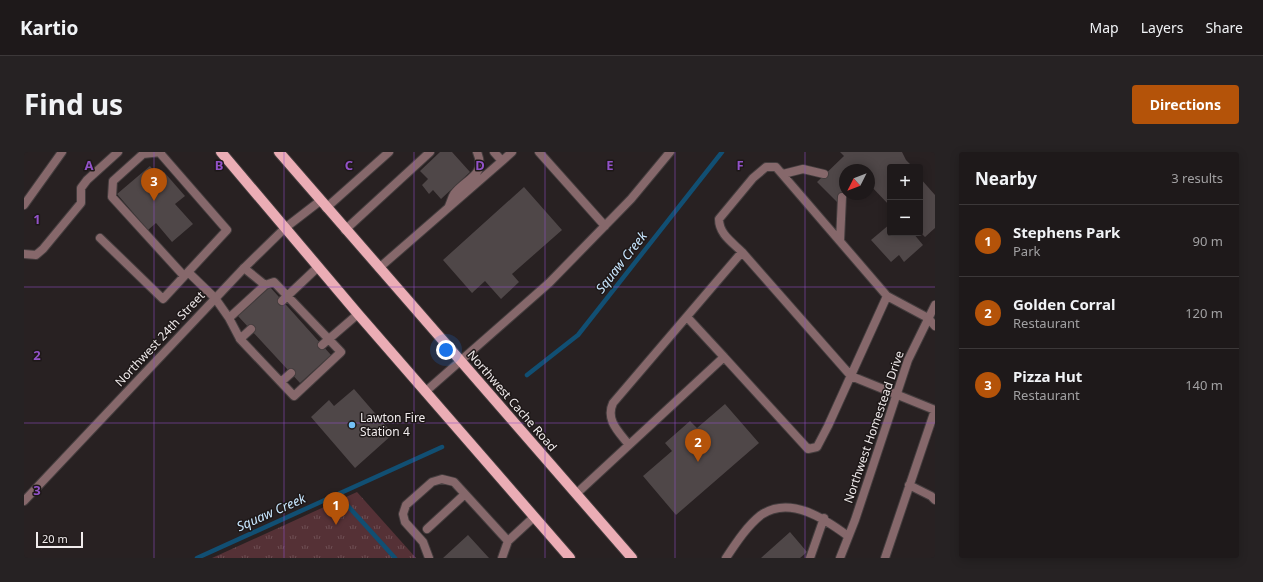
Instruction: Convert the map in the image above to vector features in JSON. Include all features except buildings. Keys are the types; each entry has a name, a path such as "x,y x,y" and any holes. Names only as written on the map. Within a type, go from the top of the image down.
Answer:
{"main road":[{"path":"222,152 358,314 534,517 565,556"},
{"name":"Northwest Cache Road","path":"279,152 323,205 632,558"}],"street":[{"path":"24,205 62,152"},
{"path":"24,254 36,255 43,250 81,202 81,188 87,180 118,152"},
{"path":"100,238 163,298 186,274 227,230 160,152 143,154 113,181 112,196 186,274 215,298 229,318 240,339 294,396 341,352 285,298 274,282 265,285 229,318"},
{"name":"Northwest 24th Street","path":"24,501 215,298 285,228 323,205 389,152"},
{"path":"345,230 430,152"},
{"path":"448,208 454,194 479,171 481,162 477,152"},
{"path":"494,152 502,161"},
{"path":"379,268 512,152"},
{"path":"539,152 605,226"},
{"path":"425,392 549,282 631,199 670,152"},
{"path":"885,558 935,410 896,396 851,376 742,252 722,233 719,228 719,219 753,178 766,167 776,167 887,296 928,318 935,326"},
{"path":"782,174 803,169 824,174"},
{"path":"410,171 420,170"},
{"path":"840,241 842,200"},
{"path":"629,445 612,423 610,411 611,407 742,252"},
{"path":"285,298 318,267"},
{"path":"244,268 265,285"},
{"path":"687,317 808,449 817,447 887,296"},
{"name":"Northwest Homestead Drive","path":"840,558 908,360 935,305"},
{"path":"322,345 358,314"},
{"path":"240,339 251,329"},
{"path":"576,494 724,357"},
{"path":"280,382 290,373"},
{"path":"429,558 423,542 405,522 403,514 406,505 432,482 442,479 454,482 508,542"},
{"path":"910,485 931,496 935,500"},
{"path":"427,529 465,494"},
{"path":"727,558 743,534 762,515 786,506 824,518 848,536"},
{"path":"502,558 508,542 534,517"},
{"path":"810,558 824,518"}],"green space":[{"path":"357,492 416,558 212,558"}],"waterway":[{"name":"Squaw Creek","path":"527,375 578,335 722,152"},
{"name":"Squaw Creek","path":"197,558 442,447"},
{"path":"338,495 395,558"}],"place":[{"name":"Pizza Hut","path":"154,201"},
{"name":"Lawton Fire Station 4","path":"352,425"},
{"name":"Golden Corral","path":"698,462"},
{"name":"Stephens Park","path":"336,525"}]}
